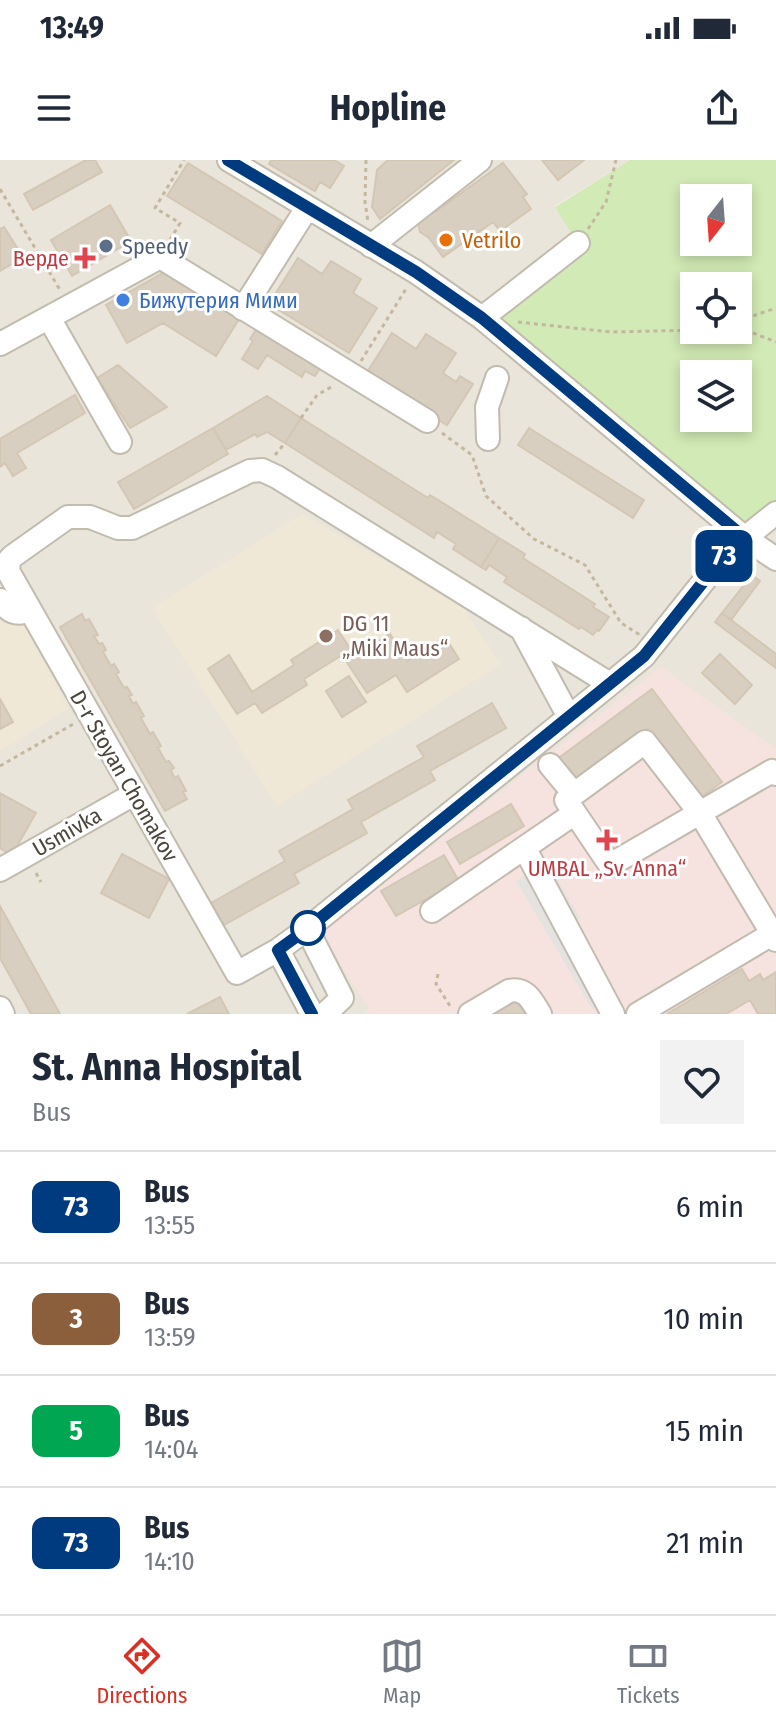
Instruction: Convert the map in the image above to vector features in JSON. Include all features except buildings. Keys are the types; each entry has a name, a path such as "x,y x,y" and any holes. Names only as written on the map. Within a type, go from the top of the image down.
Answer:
{"street":[{"path":"229,160 416,272 482,318 745,538 776,559"},
{"path":"371,246 480,160"},
{"path":"243,309 307,208"},
{"path":"482,318 578,243"},
{"path":"0,344 160,257 427,421"},
{"path":"49,318 120,442"},
{"path":"488,439 487,407 497,378"},
{"name":"D-r Stoyan Chomakov","path":"278,950 237,973 8,571 9,560 68,517 90,517 118,528 132,528 250,471 262,470 520,627"},
{"path":"312,1014 278,950 644,656 727,552 776,513"},
{"path":"0,600 14,613 30,610"},
{"path":"520,627 610,684"},
{"path":"520,627 569,717"},
{"path":"432,911 525,849 645,742 700,813 774,937 638,1014"},
{"path":"550,765 610,865 772,771 776,774"},
{"name":"Usmivka","path":"0,870 134,794"},
{"path":"525,849 613,1014"},
{"path":"307,929 342,998 325,1014"},
{"path":"470,1014 515,990 527,995 540,1014"},
{"path":"0,1008 3,1014"}],"path":[{"path":"167,244 180,223 155,208 184,160"},
{"path":"366,160 365,202 371,246"},
{"path":"578,243 606,202 616,160"},
{"path":"0,189 70,307"},
{"path":"301,418 317,395 352,376 416,272"},
{"path":"752,316 776,308"},
{"path":"482,318 611,332 680,330"},
{"path":"752,333 776,342"},
{"path":"427,421 472,455 486,496 534,539 585,565 621,623"},
{"path":"0,766 89,715"},
{"path":"438,974 436,984 455,1014"}],"shaded area":[{"path":"0,160 630,160 555,206 578,243 482,318 776,513 776,1014 0,1014"},
{"name":"DG 11 „Miki Maus“","path":"302,514 462,606 501,664 277,806 152,608"},
{"path":"0,618 24,626 69,708 0,751"},
{"name":"UMBAL „Sv. Anna“","path":"661,667 776,749 776,1014 363,1014 369,1009 321,932"},
{"path":"548,863 580,918 571,923 613,997 592,1009 516,881"}],"green space":[{"path":"630,160 776,160 776,513 745,538 482,318 578,244 555,207"}],"bus line":[{"name":"73","path":"228,160 416,272 482,318 745,538 727,552 644,656 278,950 312,1014"}],"place":[{"name":"Vetrilo","path":"446,240"},
{"name":"Speedy","path":"106,246"},
{"name":"Верде","path":"85,258"},
{"name":"Бижутерия Мими","path":"123,300"},
{"name":"DG 11 „Miki Maus“","path":"326,636"},
{"name":"UMBAL „Sv. Anna“","path":"607,840"}]}
